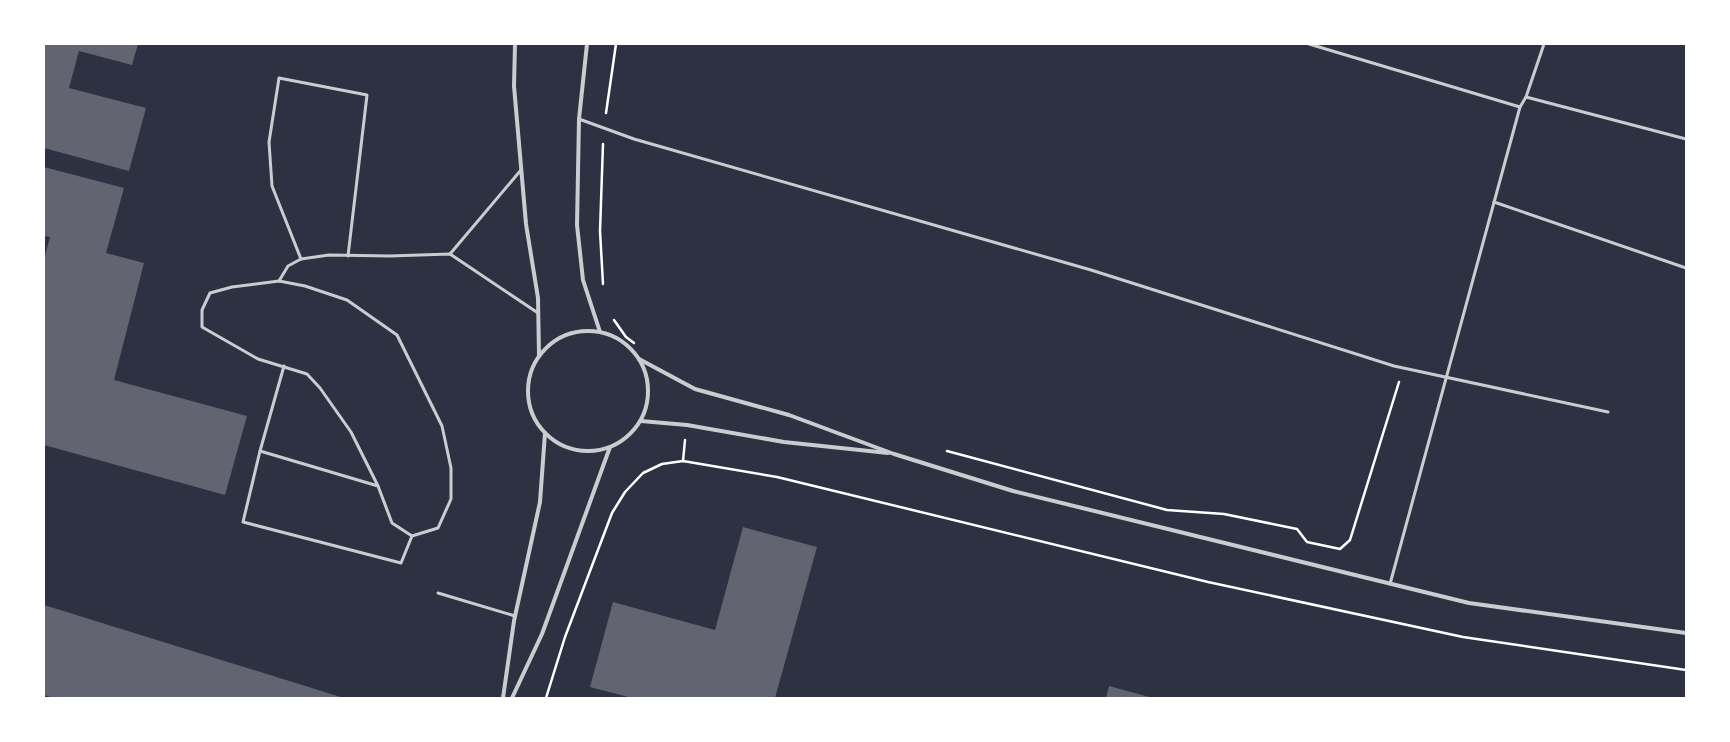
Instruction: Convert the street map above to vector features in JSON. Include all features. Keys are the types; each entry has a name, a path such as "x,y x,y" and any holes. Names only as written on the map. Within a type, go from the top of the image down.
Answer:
{"street":[{"path":"515,44 514,86 526,224 538,298 539,355"},
{"path":"587,44 579,119 577,225 582,280 600,332"},
{"path":"582,331 600,332 615,337 629,346 639,359 646,374 649,390 647,406 641,421 628,437 610,447 593,451 575,450 559,444 545,433 535,420 528,404 527,386 531,370 539,355 551,343 565,335 582,331"},
{"path":"639,359 695,389 789,415 894,454 1013,491 1469,603 1686,633"},
{"path":"641,421 687,425 784,442 894,454"},
{"path":"503,698 515,616 540,502 545,433"},
{"path":"512,698 542,634 610,447"}],"lane":[{"path":"1309,44 1520,107"},
{"path":"1390,584 1445,377 1520,107 1526,97 1544,44"},
{"path":"301,259 272,186 269,142 279,78 367,95 348,256"},
{"path":"1526,97 1686,139"},
{"path":"579,119 634,139 1091,270 1404,368 1608,412"},
{"path":"450,254 522,169"},
{"path":"1494,202 1686,268"},
{"path":"279,281 288,266 301,259 329,256 450,254 538,313"},
{"path":"279,281 305,286 347,300 397,335 442,426 452,468 451,499 438,528 412,536 392,523 378,486 350,432 320,388 307,374 258,359 202,328 202,310 210,293 232,287 279,281"},
{"path":"284,366 260,451 243,522 401,563 412,536"},
{"path":"260,451 378,486"},
{"path":"438,593 515,616"}],"path":[{"path":"603,286 600,232 604,128 616,44"},
{"path":"613,318 626,337 637,346"},
{"path":"946,451 1167,510 1224,514 1297,529 1307,542 1340,549 1350,540 1404,368"},
{"path":"546,698 565,637 612,513 625,492 643,473 662,464 683,461 777,477 1208,582 1463,637 1686,670"}],"building":[{"path":"44,44 138,44 132,65 79,51 69,88 146,108 129,171 44,148"},
{"path":"44,167 124,188 106,253 144,263 114,380 247,416 225,495 44,445 44,259 50,237 44,236"},
{"path":"743,527 817,547 775,698 632,698 590,687 613,602 715,630"},
{"path":"44,605 344,698 54,698 44,695"},
{"path":"1109,686 1153,698 1106,698"}]}
